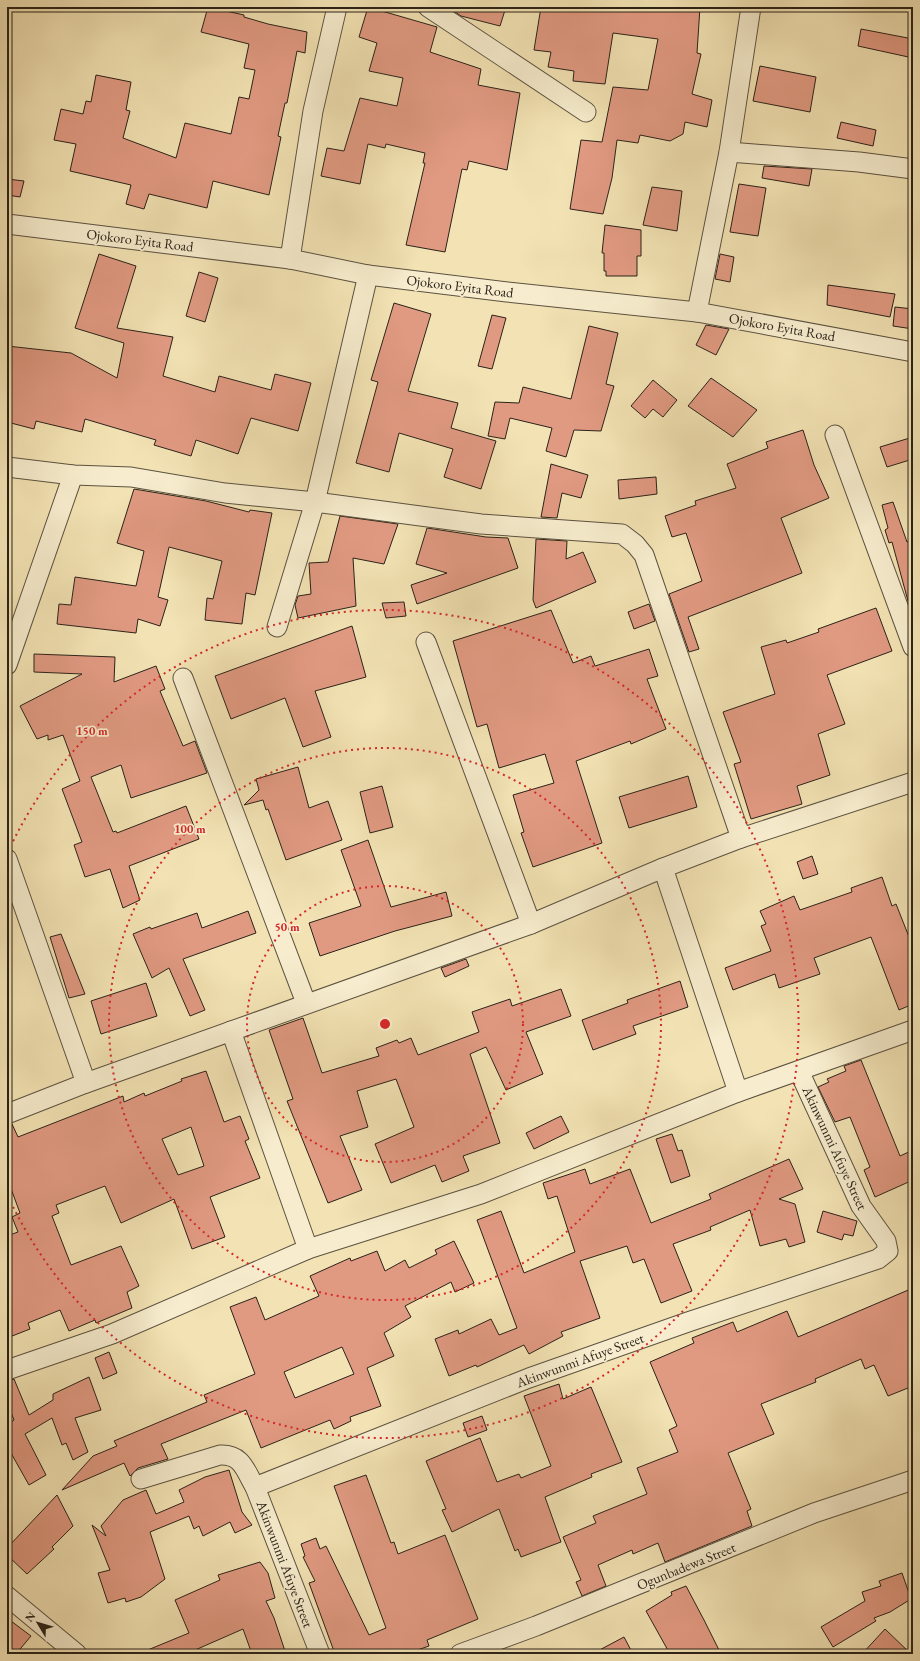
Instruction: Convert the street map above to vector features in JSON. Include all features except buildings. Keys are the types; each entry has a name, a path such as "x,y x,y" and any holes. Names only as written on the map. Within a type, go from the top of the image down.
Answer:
{"street":[{"path":"290,259 313,110 337,7"},
{"path":"428,7 586,112"},
{"path":"696,312 730,152 751,7"},
{"path":"730,152 859,162 913,169"},
{"name":"Ojokoro Eyita Road","path":"7,224 290,259 368,275 696,312 913,352"},
{"path":"277,627 315,502 368,275"},
{"path":"835,435 913,647"},
{"path":"7,466 73,475 131,478 225,493 315,502 481,524 622,534 635,544 644,555 740,838"},
{"path":"7,665 73,475"},
{"path":"426,642 531,924"},
{"path":"183,678 306,1003"},
{"path":"7,1114 86,1082 531,924 663,868 740,838 913,782"},
{"path":"7,859 86,1082"},
{"path":"663,868 738,1092"},
{"path":"7,1370 112,1334 308,1249 481,1194 738,1092 913,1030"},
{"path":"231,1031 308,1249"},
{"name":"Akinwunmi Afuye Street","path":"320,1654 255,1487 529,1378 688,1322 878,1259 888,1250 886,1241 861,1206 799,1071"},
{"path":"141,1479 220,1455 231,1454 238,1458 255,1487"},
{"name":"Ogunbadewa Street","path":"460,1654 558,1618 814,1513 913,1480"},
{"path":"7,1596 76,1654"}]}
